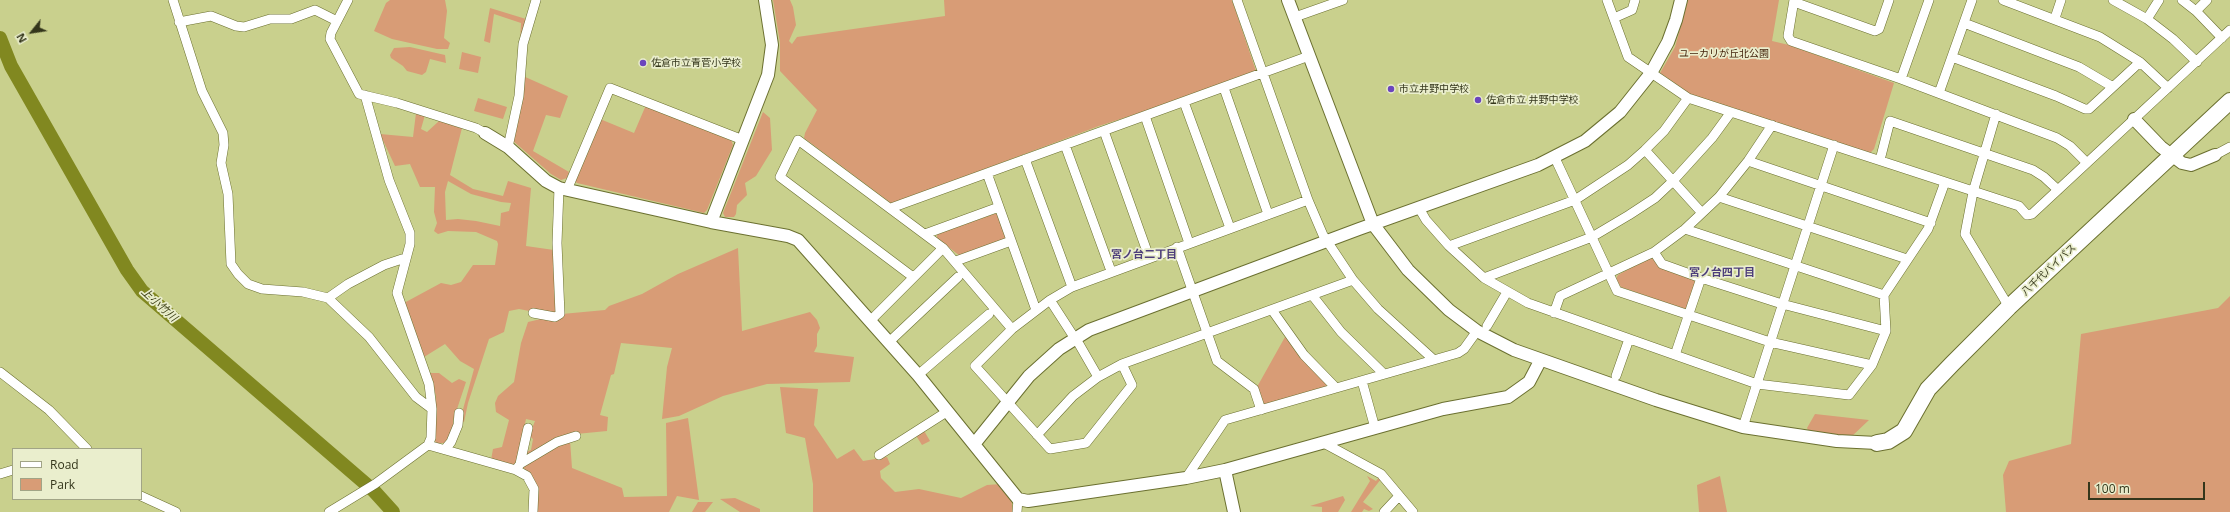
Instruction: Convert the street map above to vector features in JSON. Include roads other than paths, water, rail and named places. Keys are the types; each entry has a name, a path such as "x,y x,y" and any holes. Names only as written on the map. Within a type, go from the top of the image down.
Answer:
{"highway":[{"name":"八千代バイパス","path":"1877,443 1888,441 1904,430 1928,389 2009,307 2230,101"}],"street":[{"path":"172,0 202,91 223,134 224,145 221,163 228,194 231,264 248,284 262,290 303,292 328,298 369,337 416,397 432,409"},
{"path":"348,0 330,33 330,39 357,91 365,95 397,103 476,128 508,147 546,181 563,189 711,222 788,236 798,240 890,342 975,443 1018,499 1028,501 1041,500 1186,478 1225,470 1443,409 1508,397 1529,382 1540,361"},
{"path":"508,147 519,96 523,44 536,0"},
{"path":"711,222 768,75 771,62 772,45 765,0"},
{"path":"1237,0 1308,200 1327,241 1352,280 1378,309 1434,360"},
{"path":"1288,0 1373,224 1396,255 1429,292 1482,328 1540,361 1613,387 1743,427 1837,442 1877,443"},
{"path":"1607,0 1628,57 1688,98 2019,206 2027,214 2032,214 2230,30"},
{"path":"1614,18 1632,10 1635,0"},
{"path":"975,443 1029,376 1059,349 1075,338 1104,323 1555,158 1585,141 1607,124 1631,99 1651,73 1668,42 1676,20 1680,0"},
{"path":"1889,0 1879,29 1875,31 1794,1 1788,36 1791,41 1901,79 2057,138 2070,146 2087,163"},
{"path":"1901,79 1929,0"},
{"path":"1939,94 1972,0"},
{"path":"2003,0 2054,18 2100,37 2140,62 2168,88"},
{"path":"2054,18 2061,0"},
{"path":"2113,0 2147,19 2173,39 2197,62"},
{"path":"2147,19 2159,0"},
{"path":"2182,0 2196,11 2222,38"},
{"path":"2196,11 2207,0"},
{"path":"1295,17 1339,1"},
{"path":"179,22 211,16 236,26 244,27 270,19 291,19 315,10 337,21"},
{"path":"1964,23 2079,67 2113,86"},
{"path":"891,208 1309,56"},
{"path":"1952,57 2056,96 2085,109 2089,109 2140,62"},
{"path":"533,313 556,317 560,314 557,243 563,189 610,88 743,140"},
{"path":"1224,88 1268,214"},
{"path":"365,95 389,180 410,233 410,244 396,293 429,384 432,409 428,445"},
{"path":"1449,246 1575,200 1611,177 1645,150 1664,131 1688,98"},
{"path":"1184,102 1230,228"},
{"path":"1484,278 1592,237 1655,198 1673,181 1712,138 1731,112"},
{"path":"1996,114 1973,192 1965,228 1966,239 2009,307"},
{"path":"1145,116 1189,243"},
{"path":"2134,119 2171,155 2182,163 2191,165 2230,147"},
{"path":"1880,160 1890,121 2033,170 2044,177 2058,190"},
{"path":"1554,313 1560,296 1610,274 1654,252 1685,229 1718,197 1748,161 1772,125"},
{"path":"1104,131 1149,257"},
{"path":"914,277 780,177 798,140 943,248 956,261 1012,329"},
{"path":"1065,145 1111,271"},
{"path":"1743,427 1834,145"},
{"path":"1645,150 1702,213"},
{"path":"1555,158 1617,291 1770,342 1872,365"},
{"path":"1025,159 1072,287"},
{"path":"1748,161 1931,223"},
{"path":"987,173 1036,310"},
{"path":"1419,208 1426,220 1449,246 1484,278 1507,292 1554,313 1757,384 1848,395 1872,365 1886,332 1884,295 1931,223 1945,182"},
{"path":"1718,197 1907,258"},
{"path":"1122,364 1132,385 1086,443 1050,449 975,366 1012,329 1050,300 1072,287 1111,271 1308,200"},
{"path":"925,234 999,207"},
{"path":"1685,229 1884,295"},
{"path":"956,261 1011,241"},
{"path":"1177,247 1216,361 1254,389 1261,410"},
{"path":"870,320 943,248"},
{"path":"1654,252 1662,264 1701,278 1782,304 1886,332"},
{"path":"328,298 348,284 384,265 405,258"},
{"path":"890,342 958,277"},
{"path":"1675,355 1701,278"},
{"path":"1037,436 1073,396 1098,377 1122,364 1352,280"},
{"path":"1186,478 1225,420 1434,360 1464,349 1482,328 1507,292"},
{"path":"1312,295 1341,332 1384,374"},
{"path":"1050,300 1072,334"},
{"path":"1272,310 1304,355 1336,388"},
{"path":"918,375 989,314"},
{"path":"1616,376 1629,339"},
{"path":"1079,344 1098,377"},
{"path":"0,372 50,410 86,448"},
{"path":"1362,381 1375,428"},
{"path":"879,455 948,411"},
{"path":"446,448 451,442 458,425 459,413"},
{"path":"518,467 528,428"},
{"path":"518,467 557,442 576,436"},
{"path":"1322,442 1381,474 1413,512"},
{"path":"329,512 376,484 428,445 446,448 518,467 534,486 533,512"},
{"path":"0,474 12,470"},
{"path":"1225,470 1234,512"},
{"path":"142,496 176,512"},
{"path":"1384,512 1399,496"},
{"path":"1017,512 1018,499"}],"waterway":[{"name":"上小竹川","path":"0,38 11,66 127,270 142,291 374,491 393,512"}],"place":[{"name":"佐倉市立青菅小学校","path":"643,63"},
{"name":"市立井野中学校","path":"1391,89"},
{"name":"佐倉市立 井野中学校","path":"1478,100"}],"district":[{"name":"宮ノ台二丁目","path":"1144,255"},
{"name":"宮ノ台四丁目","path":"1722,273"}],"park label":[{"name":"ユーカリが丘北公園","path":"1724,54"}]}
